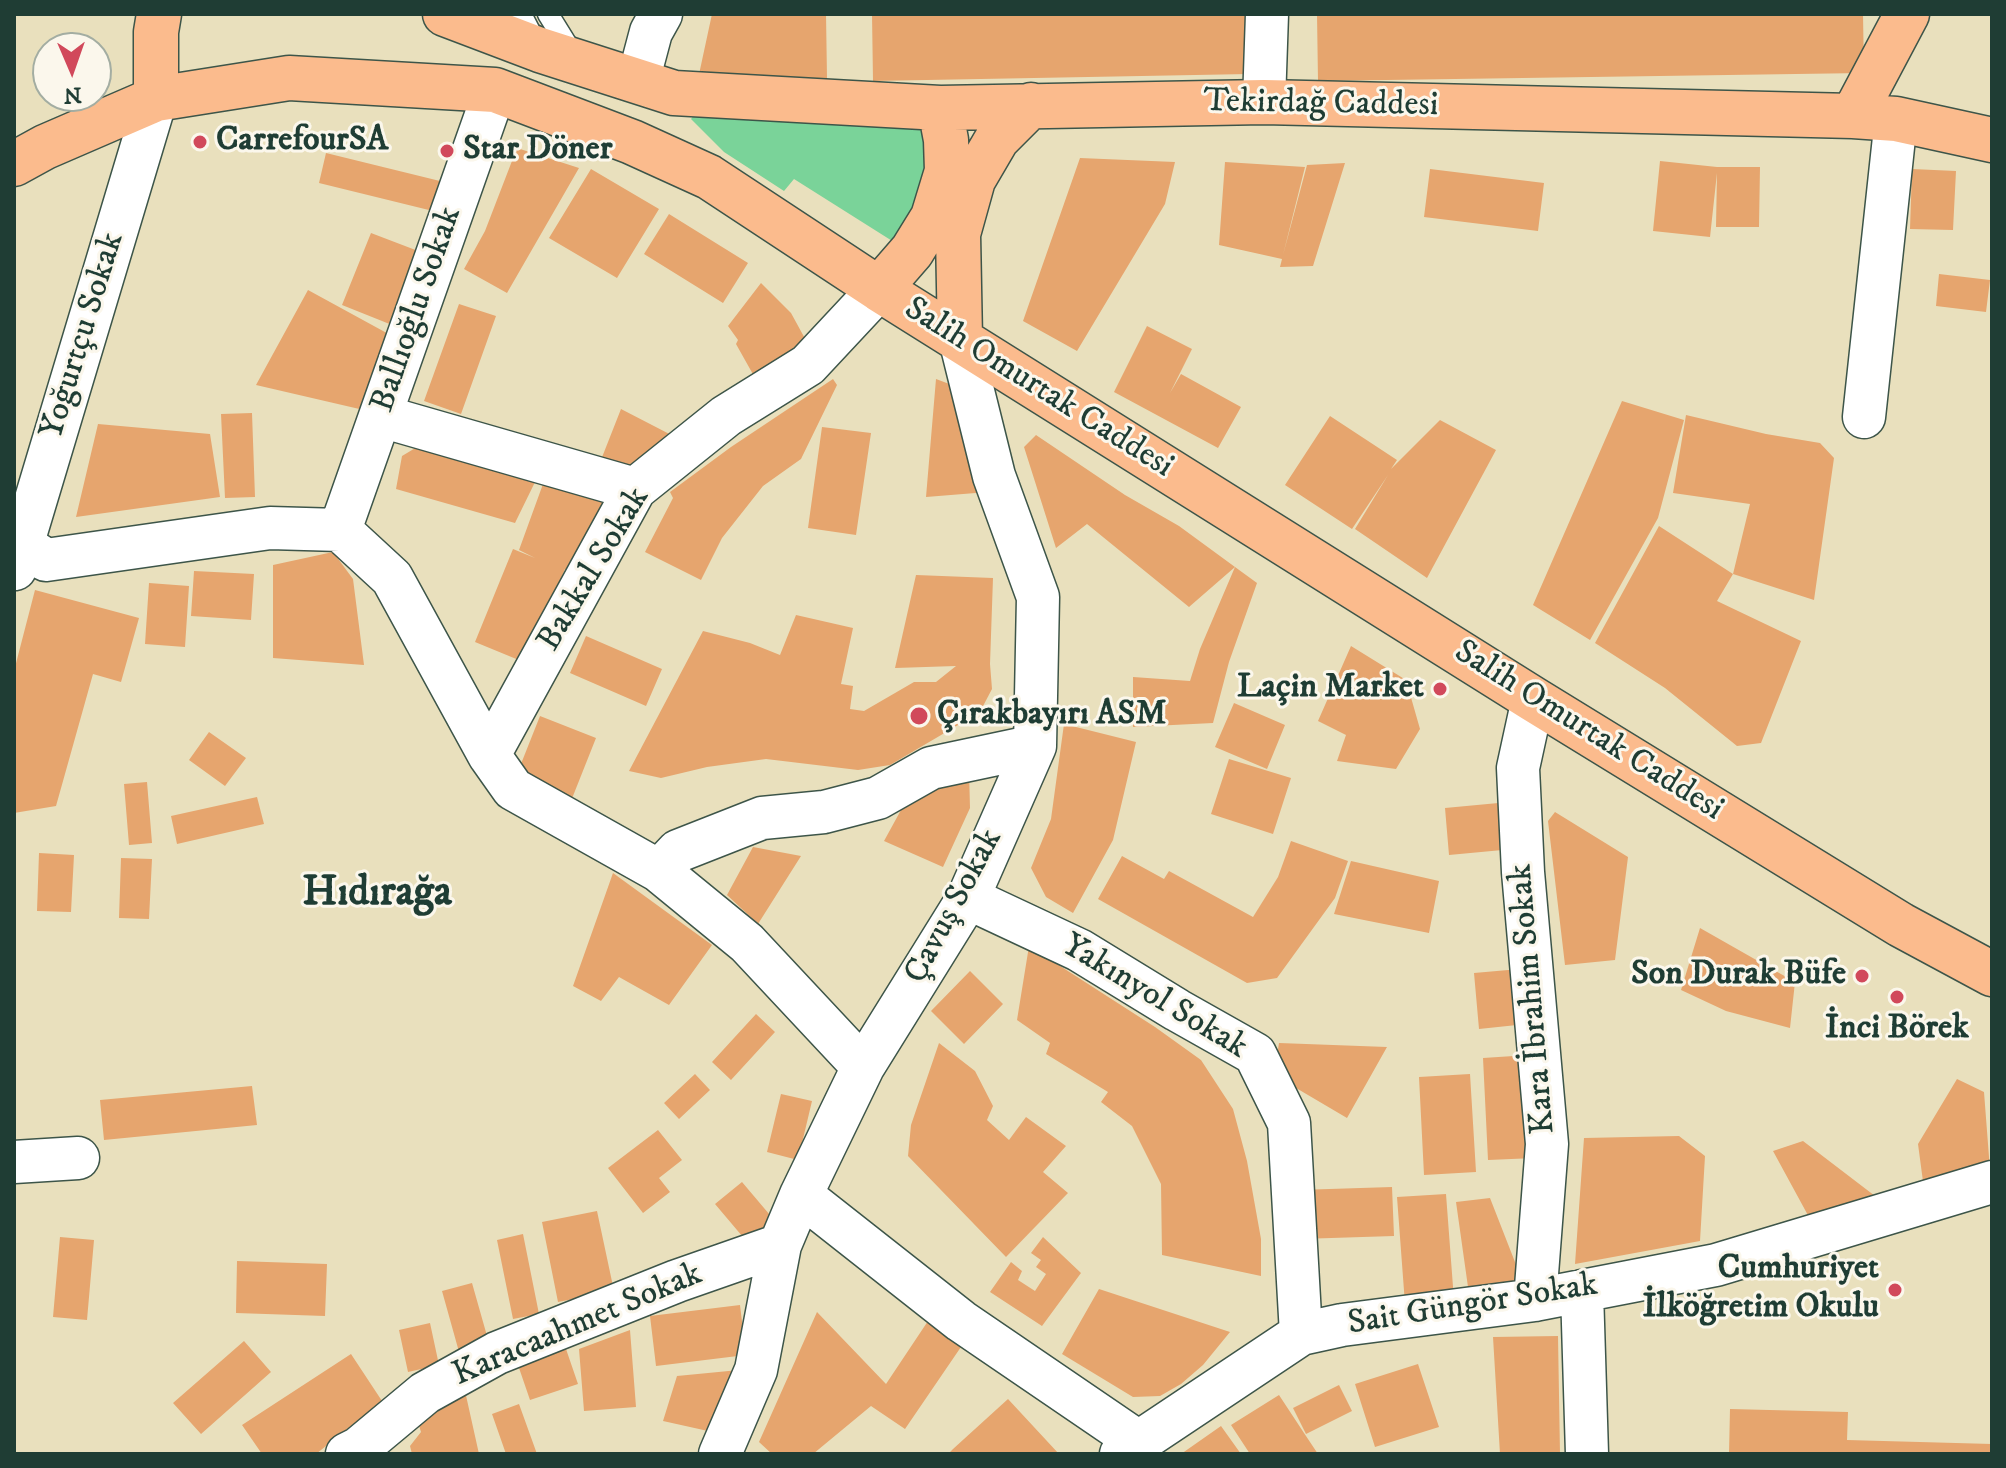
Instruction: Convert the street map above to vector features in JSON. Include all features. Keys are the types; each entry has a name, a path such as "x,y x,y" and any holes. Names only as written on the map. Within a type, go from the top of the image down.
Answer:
{"main road":[{"path":"156,99 159,14"},
{"name":"Tekirdağ Caddesi","path":"445,14 547,35 656,87 940,108 1264,102 1853,116 1896,119 1992,140"},
{"path":"1853,116 1905,15"},
{"name":"Salih Omurtak Caddesi","path":"14,164 45,147 156,99 289,78 495,90 632,142 709,177 879,289 1533,699 1901,925 1992,974"},
{"path":"960,339 958,234 973,180 997,139 1031,105"},
{"path":"879,289 912,251 933,217 947,171 946,140 940,108"}],"street":[{"path":"656,87 651,32 661,14"},
{"path":"1264,102 1267,14"},
{"name":"Ballıoğlu Sokak","path":"340,530 495,90"},
{"name":"Yoğurtçu Sokak","path":"16,554 156,99"},
{"path":"1864,417 1896,119"},
{"name":"Bakkal Sokak","path":"489,755 635,489 726,416 808,365 879,289"},
{"name":"Çavuş Sokak","path":"720,1454 756,1370 780,1245 801,1195 863,1067 968,898 1035,746 1038,597 994,476 960,339"},
{"path":"381,416 635,489"},
{"path":"16,554 46,560 270,528 340,530 392,578 489,755 513,789 659,871 747,943 863,1067"},
{"name":"Kara İbrahim Sokak","path":"1533,699 1518,768 1523,872 1547,1144 1535,1300"},
{"path":"659,871 678,851 762,818 824,812 878,798 931,768 1035,746"},
{"name":"Yakınyol Sokak","path":"968,898 1079,950 1255,1054 1289,1123 1301,1334"},
{"path":"14,1162 78,1158"},
{"name":"Sait Güngör Sokak","path":"1129,1447 1301,1334 1342,1325 1535,1300 1716,1265 1837,1226 1992,1182"},
{"path":"801,1195 961,1321 1129,1447"},
{"name":"Karacaahmet Sokak","path":"347,1454 359,1448 425,1393 497,1353 677,1281 780,1245"},
{"path":"1582,1291 1587,1454"}],"green space":[{"path":"707,99 926,123 935,153 897,244 794,179 784,191 724,152 691,119"}],"building":[{"path":"712,14 826,14 827,78 698,79"},
{"path":"872,14 1247,14 1249,74 873,81"},
{"path":"1317,14 1863,14 1864,73 1318,81"},
{"path":"517,148 579,168 507,293 464,269 485,231"},
{"path":"326,153 444,182 437,212 319,183"},
{"path":"1080,158 1175,162 1165,204 1077,351 1023,321"},
{"path":"1660,161 1717,167 1760,167 1759,227 1716,227 1717,173 1710,237 1653,231"},
{"path":"1225,162 1305,167 1283,255 1307,165 1345,163 1313,266 1280,267 1282,259 1219,245"},
{"path":"591,169 659,209 617,278 549,238"},
{"path":"1430,169 1544,183 1538,231 1424,217"},
{"path":"1912,169 1956,171 1953,230 1910,229"},
{"path":"669,214 748,263 723,303 644,254"},
{"path":"371,233 426,254 397,327 342,305"},
{"path":"1939,274 1990,280 1986,312 1936,306"},
{"path":"761,283 791,313 814,355 759,385 728,326"},
{"path":"308,290 394,337 368,411 256,385"},
{"path":"459,304 496,316 461,414 424,401"},
{"path":"1147,326 1192,349 1170,393 1181,374 1241,407 1218,448 1114,392"},
{"path":"833,379 837,385 801,459 763,486 722,538 701,580 645,552 673,498 670,492"},
{"path":"936,379 960,388 988,492 926,497"},
{"path":"1622,401 1684,420 1658,518 1590,640 1533,605"},
{"path":"621,409 681,440 627,478 597,470"},
{"path":"252,413 255,497 225,498 221,414"},
{"path":"1686,415 1820,443 1834,458 1814,600 1733,574 1750,504 1673,493"},
{"path":"1330,416 1397,460 1391,469 1440,420 1496,450 1427,578 1355,529 1388,475 1352,529 1285,485"},
{"path":"98,424 210,434 220,497 76,517"},
{"path":"822,427 871,433 856,535 808,528"},
{"path":"1036,435 1125,495 1179,526 1235,567 1189,607 1087,524 1056,548 1024,447"},
{"path":"427,441 536,480 515,523 396,489 402,456"},
{"path":"547,473 612,502 574,573 565,569 526,663 475,642 513,549 535,558 519,550"},
{"path":"1659,526 1733,574 1717,601 1801,641 1761,743 1737,746 1665,688 1595,643"},
{"path":"333,552 353,579 364,665 273,658 273,565"},
{"path":"1235,567 1257,583 1229,662 1213,723 1133,727 1133,677 1190,681 1200,649"},
{"path":"194,571 254,574 251,620 191,616"},
{"path":"916,575 993,578 992,689 982,708 965,721 890,765 858,770 766,759 707,767 661,778 629,771 703,631 750,643 780,655 796,615 853,628 841,684 853,686 850,709 864,711 914,682 936,682 956,666 895,668"},
{"path":"149,583 189,586 185,647 145,644"},
{"path":"35,590 139,618 121,682 93,674 56,806 14,813 14,671"},
{"path":"586,636 662,669 646,706 570,673"},
{"path":"1351,646 1406,680 1420,729 1396,769 1337,761 1346,735 1318,721"},
{"path":"1234,703 1285,725 1267,769 1215,747"},
{"path":"540,716 596,738 571,801 515,779"},
{"path":"1064,724 1136,742 1113,840 1073,913 1046,897 1031,868 1051,819"},
{"path":"209,732 246,758 225,786 189,760"},
{"path":"1229,759 1291,778 1273,834 1211,814"},
{"path":"969,770 970,808 943,867 884,841 901,810"},
{"path":"147,782 152,843 129,845 124,784"},
{"path":"257,797 264,824 177,844 171,816"},
{"path":"1509,802 1513,849 1449,855 1445,808"},
{"path":"1555,812 1628,857 1615,960 1565,965 1548,821"},
{"path":"1291,841 1348,861 1335,898 1277,978 1247,983 1098,899 1122,856 1164,879 1169,871 1253,917 1278,877"},
{"path":"753,847 801,856 758,924 727,895"},
{"path":"39,853 74,855 71,912 37,911"},
{"path":"121,858 152,859 149,919 119,918"},
{"path":"1351,861 1439,881 1429,933 1334,914"},
{"path":"613,873 712,945 669,1005 619,977 601,1001 573,986"},
{"path":"1700,928 1795,982 1790,1028 1726,1011 1681,990"},
{"path":"1029,946 1201,1060 1233,1109 1247,1161 1261,1239 1261,1276 1162,1255 1161,1184 1132,1126 1101,1102 1108,1092 1046,1054 1050,1043 1017,1020"},
{"path":"1531,968 1536,1023 1479,1029 1474,973"},
{"path":"970,971 1003,1004 964,1044 931,1011"},
{"path":"756,1014 775,1032 731,1080 712,1062"},
{"path":"939,1043 975,1071 993,1106 987,1120 1009,1140 1026,1117 1066,1146 1043,1172 1068,1193 1006,1257 908,1156 911,1125"},
{"path":"1279,1043 1387,1047 1347,1118 1274,1075"},
{"path":"1529,1055 1535,1158 1488,1160 1483,1058"},
{"path":"695,1074 710,1090 679,1119 664,1103"},
{"path":"1470,1074 1476,1172 1424,1175 1419,1077"},
{"path":"1957,1079 1984,1092 1990,1170 1924,1189 1918,1144"},
{"path":"252,1086 257,1125 104,1140 100,1100"},
{"path":"781,1094 812,1101 798,1160 767,1152"},
{"path":"658,1130 682,1160 659,1178 670,1192 643,1213 608,1168"},
{"path":"1679,1136 1705,1156 1700,1241 1575,1264 1584,1138"},
{"path":"1803,1141 1875,1196 1810,1219 1773,1151"},
{"path":"742,1182 775,1221 748,1243 715,1204"},
{"path":"1392,1187 1394,1236 1300,1239 1298,1190"},
{"path":"1446,1194 1454,1300 1405,1304 1397,1197"},
{"path":"1490,1198 1522,1280 1468,1287 1456,1202"},
{"path":"597,1211 614,1291 558,1302 542,1222"},
{"path":"523,1234 539,1314 513,1319 497,1240"},
{"path":"60,1237 94,1240 87,1320 53,1317"},
{"path":"1043,1237 1081,1273 1042,1326 990,1292 1011,1262 1022,1271 1018,1280 1035,1291 1046,1274 1036,1267 1041,1260 1031,1253"},
{"path":"237,1261 327,1264 325,1316 236,1313"},
{"path":"472,1283 491,1350 461,1359 442,1291"},
{"path":"1099,1289 1230,1332 1203,1365 1181,1384 1160,1396 1133,1397 1062,1354"},
{"path":"740,1305 746,1355 656,1366 650,1316"},
{"path":"817,1312 886,1384 928,1321 963,1344 905,1429 871,1406 813,1454 772,1454 759,1442"},
{"path":"430,1323 439,1365 408,1372 399,1330"},
{"path":"630,1330 636,1407 584,1411 579,1349"},
{"path":"1558,1336 1560,1454 1500,1454 1493,1337"},
{"path":"244,1341 271,1372 201,1434 173,1403"},
{"path":"566,1349 578,1384 530,1400 518,1365"},
{"path":"351,1354 382,1401 316,1454 262,1454 242,1425"},
{"path":"1418,1364 1439,1427 1375,1447 1355,1384"},
{"path":"739,1370 726,1435 663,1421 677,1376"},
{"path":"1339,1385 1352,1411 1306,1434 1293,1408"},
{"path":"465,1391 479,1454 412,1454 410,1446 421,1432 417,1419"},
{"path":"1279,1395 1318,1454 1250,1454 1231,1425"},
{"path":"1008,1399 1059,1454 948,1454 953,1449"},
{"path":"519,1404 537,1454 506,1454 492,1414"},
{"path":"1730,1409 1848,1412 1847,1440 1992,1444 1992,1454 1729,1454"},
{"path":"1221,1426 1241,1454 1181,1454"}],"place":[{"name":"CarrefourSA","path":"200,142"},
{"name":"Star Döner","path":"447,151"},
{"name":"Laçin Market","path":"1440,689"},
{"name":"Çırakbayırı ASM","path":"919,716"},
{"name":"Son Durak Büfe","path":"1862,976"},
{"name":"İnci Börek","path":"1897,997"},
{"name":"Cumhuriyet İlköğretim Okulu","path":"1895,1290"}],"district":[{"name":"Hıdırağa","path":"377,895"}]}
